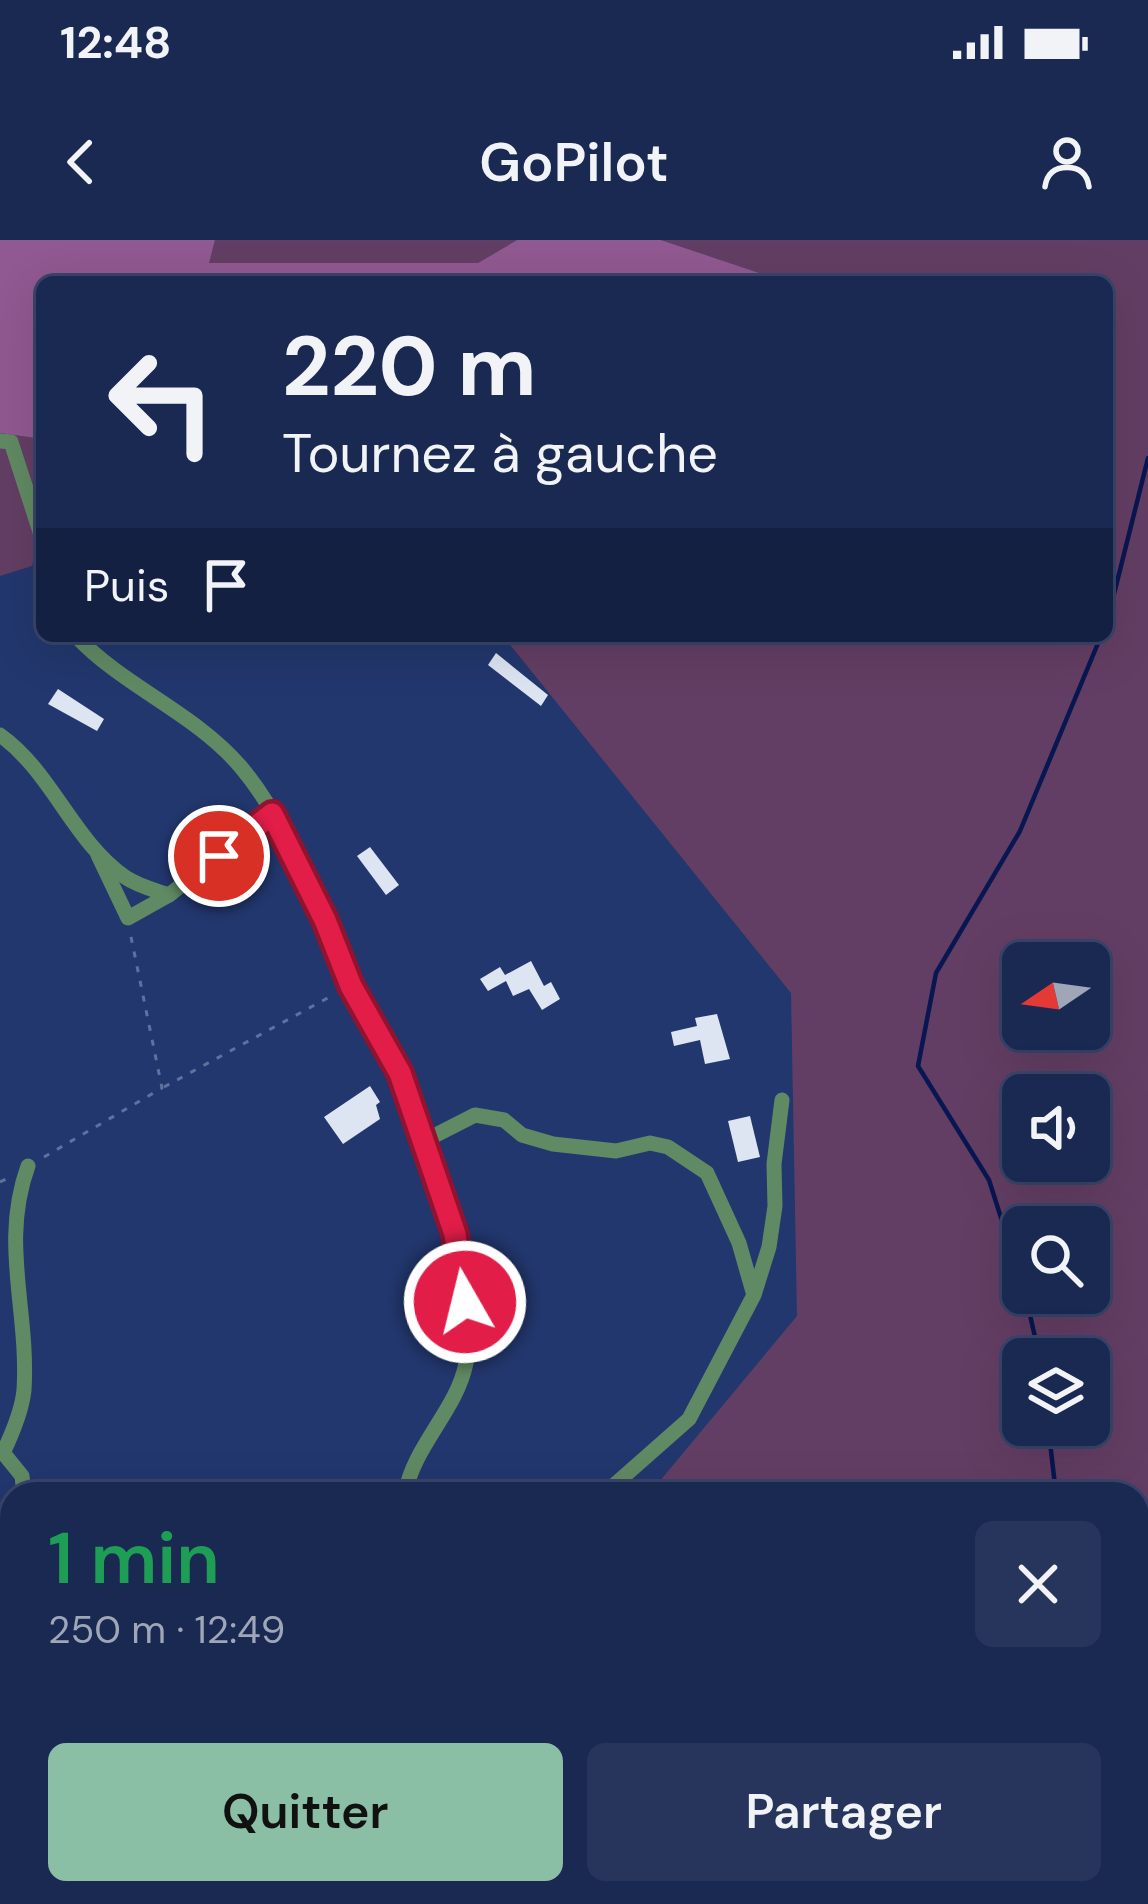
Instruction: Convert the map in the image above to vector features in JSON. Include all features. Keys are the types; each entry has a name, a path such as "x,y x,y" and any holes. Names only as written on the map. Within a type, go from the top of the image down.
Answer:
{"street":[{"path":"0,441 11,442 36,519"},
{"path":"83,642 110,666 178,710 256,785 325,920 351,986 400,1073 455,1234 468,1331 466,1366 408,1482"},
{"path":"0,735 25,758 98,855 128,918 169,896 272,814"},
{"path":"98,855 128,880 169,896"},
{"path":"618,1482 689,1419 754,1295 775,1206 774,1164 782,1100"},
{"path":"424,1141 475,1115 504,1120 522,1135 553,1144 616,1151 659,1143 707,1173 739,1243 754,1295"},
{"path":"23,1482 2,1450 24,1393 11,1228 15,1197 28,1166"}],"path":[{"path":"128,918 162,1088"},
{"path":"0,1182 351,986"}],"shaded area":[{"path":"0,240 215,240 209,263 478,263 517,240 661,240 768,276 36,276 36,438 0,433"},
{"path":"215,240 517,240 478,263 208,263"},
{"path":"661,240 1148,240 1148,1482 659,1482 797,1316 791,993 508,642 1113,642 1113,276 768,276"},
{"path":"0,433 36,438 36,549 32,566 0,576"}],"building":[{"path":"496,653 548,695 541,706 488,665"},
{"path":"58,689 104,719 97,731 48,704"},
{"path":"370,847 399,885 386,895 357,856"},
{"path":"531,961 544,986 551,982 560,999 542,1010 529,989 513,996 506,981 488,991 480,979 500,967 505,975"},
{"path":"717,1014 730,1059 705,1064 700,1040 674,1046 671,1032 697,1026 695,1018"},
{"path":"370,1086 380,1102 376,1105 380,1119 343,1144 324,1117"},
{"path":"750,1116 760,1157 738,1162 728,1121"}],"waterway":[{"path":"1113,598 1148,458"},
{"path":"1002,1221 989,1180 918,1066 936,973 1020,831 1099,642"},
{"path":"1030,1314 1035,1338"},
{"path":"1050,1446 1055,1482"}],"route":[{"path":"219,856 272,814 325,920 351,986 400,1073 418,1116 455,1234 465,1302"}]}
